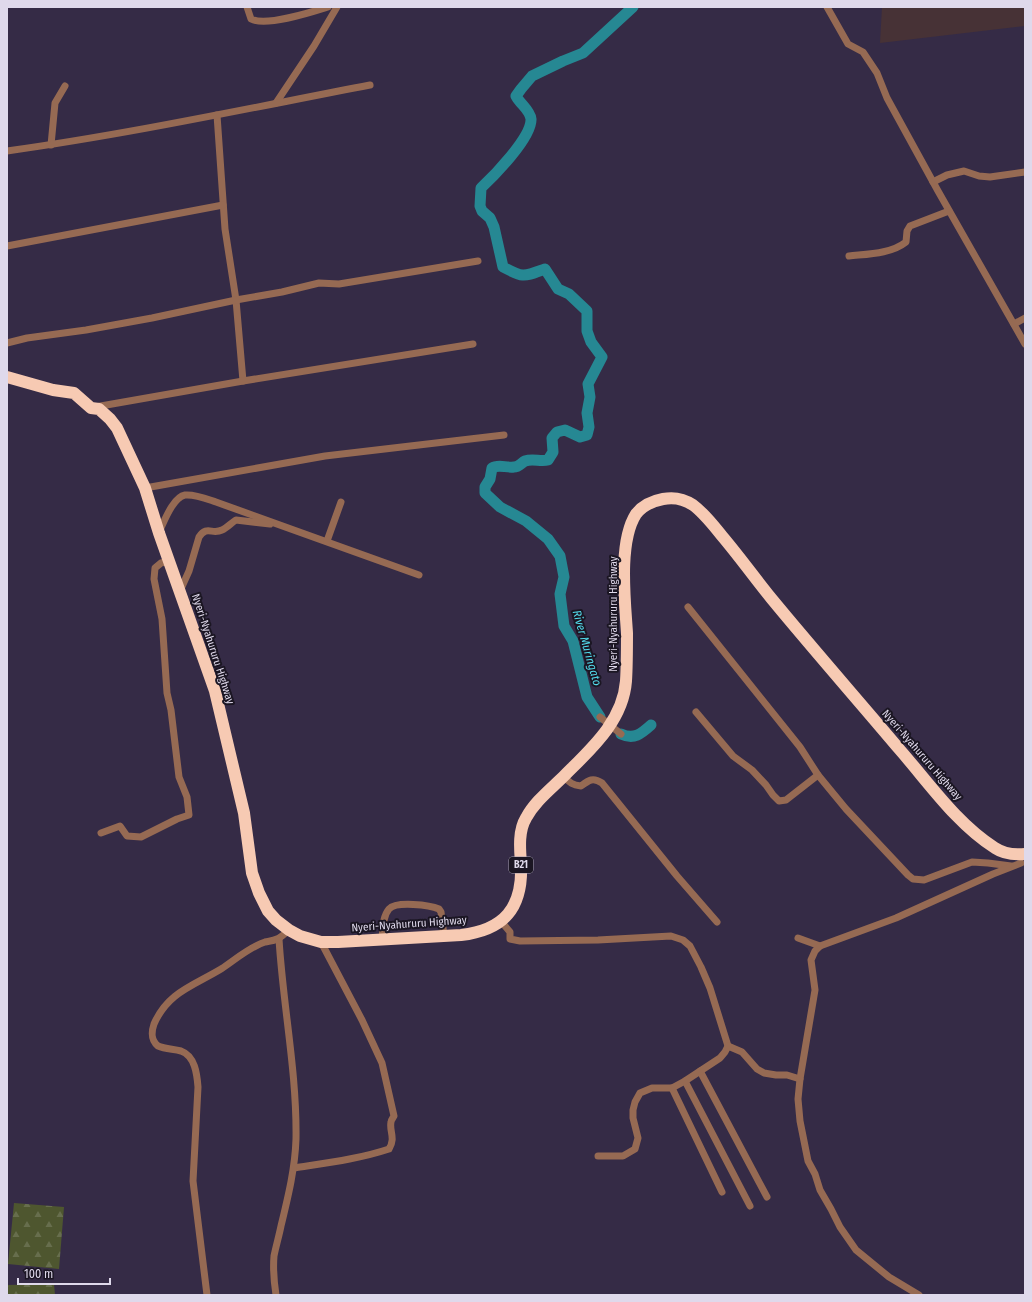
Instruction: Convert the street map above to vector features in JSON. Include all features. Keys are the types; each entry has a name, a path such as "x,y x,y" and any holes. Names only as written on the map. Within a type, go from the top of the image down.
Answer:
{"highway":[{"name":"Nyeri-Nyahururu Highway","path":"7,377 52,390 74,393 91,408 99,409 117,428 145,488 159,533 215,691 244,813 252,872 259,893 268,911 276,920 300,936 321,942 382,940 474,933 490,928 514,906 519,893 521,877 521,838 525,820 537,802 597,742 609,727 622,701 626,683 627,633 625,616 624,558 635,516 647,504 667,498 679,499 691,504 714,527 781,610 944,801 968,827 997,850 1023,859"}],"street":[{"path":"247,7 251,19 259,21 276,20 328,7"},
{"path":"276,103 314,46 336,7"},
{"path":"827,7 848,44 862,52 877,73 887,98 949,211 1025,344"},
{"path":"7,151 51,145 217,115 370,85"},
{"path":"51,145 55,103 65,86"},
{"path":"217,115 223,205 236,300 243,381"},
{"path":"933,182 947,175 964,171 979,176 990,177 1025,172"},
{"path":"7,246 223,205"},
{"path":"849,256 870,254 901,245 906,242 907,231 910,226 949,211"},
{"path":"7,342 152,318 282,292 319,283 339,284 478,261"},
{"path":"1014,324 1025,318"},
{"path":"91,408 243,381 473,344"},
{"path":"145,488 325,456 504,435"},
{"path":"159,533 176,500 185,495 196,496 282,525 419,575"},
{"path":"327,541 341,502"},
{"path":"180,591 199,537 205,530 216,532 223,530 236,520 282,525"},
{"path":"101,833 120,826 127,836 141,837 177,819 189,815 187,797 179,777 171,710 167,693 162,618 154,579 155,568 161,563 169,561"},
{"path":"688,608 800,747 818,775 846,809 913,879 924,880 972,862 1013,866"},
{"path":"696,712 733,756 752,770 766,785 772,795 779,801 786,800 818,775"},
{"path":"600,717 622,734"},
{"path":"564,776 569,782 575,785 581,786 591,779 602,783 676,876 717,922"},
{"path":"919,1295 889,1277 856,1250 840,1226 820,1190 815,1174 808,1161 800,1120 798,1099 815,990 811,960 815,951 820,946 896,918 1013,866 1023,859"},
{"path":"382,940 383,925 388,910 393,906 402,905 429,906 439,909 441,912 444,936"},
{"path":"500,920 510,932 510,940 520,941 598,940 671,936 683,940 690,946 710,988 728,1046 723,1056 685,1082 672,1088 652,1088 640,1093 633,1110 633,1118 638,1138 635,1149 623,1156 598,1156"},
{"path":"207,1295 193,1181 198,1087 197,1075 193,1062 185,1053 161,1047 153,1041 153,1028 162,1010 171,999 190,985 220,970 247,951 265,942 279,939 289,930"},
{"path":"798,938 820,946"},
{"path":"276,1295 274,1282 274,1255 294,1168 296,1139 293,1081 281,978 279,939"},
{"path":"294,1168 371,1154 389,1149 393,1136 391,1122 394,1116 382,1063 362,1020 321,942"},
{"path":"728,1046 742,1052 757,1069 776,1075 787,1075 800,1079"},
{"path":"700,1071 767,1197"},
{"path":"685,1082 750,1206"},
{"path":"672,1088 722,1192"}],"shaded area":[{"path":"882,7 1025,7 1025,26 880,43"}],"green space":[{"path":"14,1203 64,1207 59,1269 8,1264"},
{"path":"54,1284 55,1295 7,1295 7,1285"}],"waterway":[{"name":"River Muringato","path":"600,717 587,697 573,641 564,626 560,594 564,577 560,556 548,539 526,521 500,507 485,493 485,487 490,479 492,468 494,467 516,467 528,460 548,460 553,452 552,438 557,432 565,430 580,437 587,435 589,427 587,413 590,397 588,384 602,357 591,342 587,331 587,311 569,294 558,289 545,269 528,275 520,275 503,267 494,227 490,218 482,211 480,206 481,188 511,156 519,146 530,127 530,116 516,96 521,89 532,76 583,53 633,7"},
{"path":"621,734 626,736 634,736 644,731 651,725"}]}
